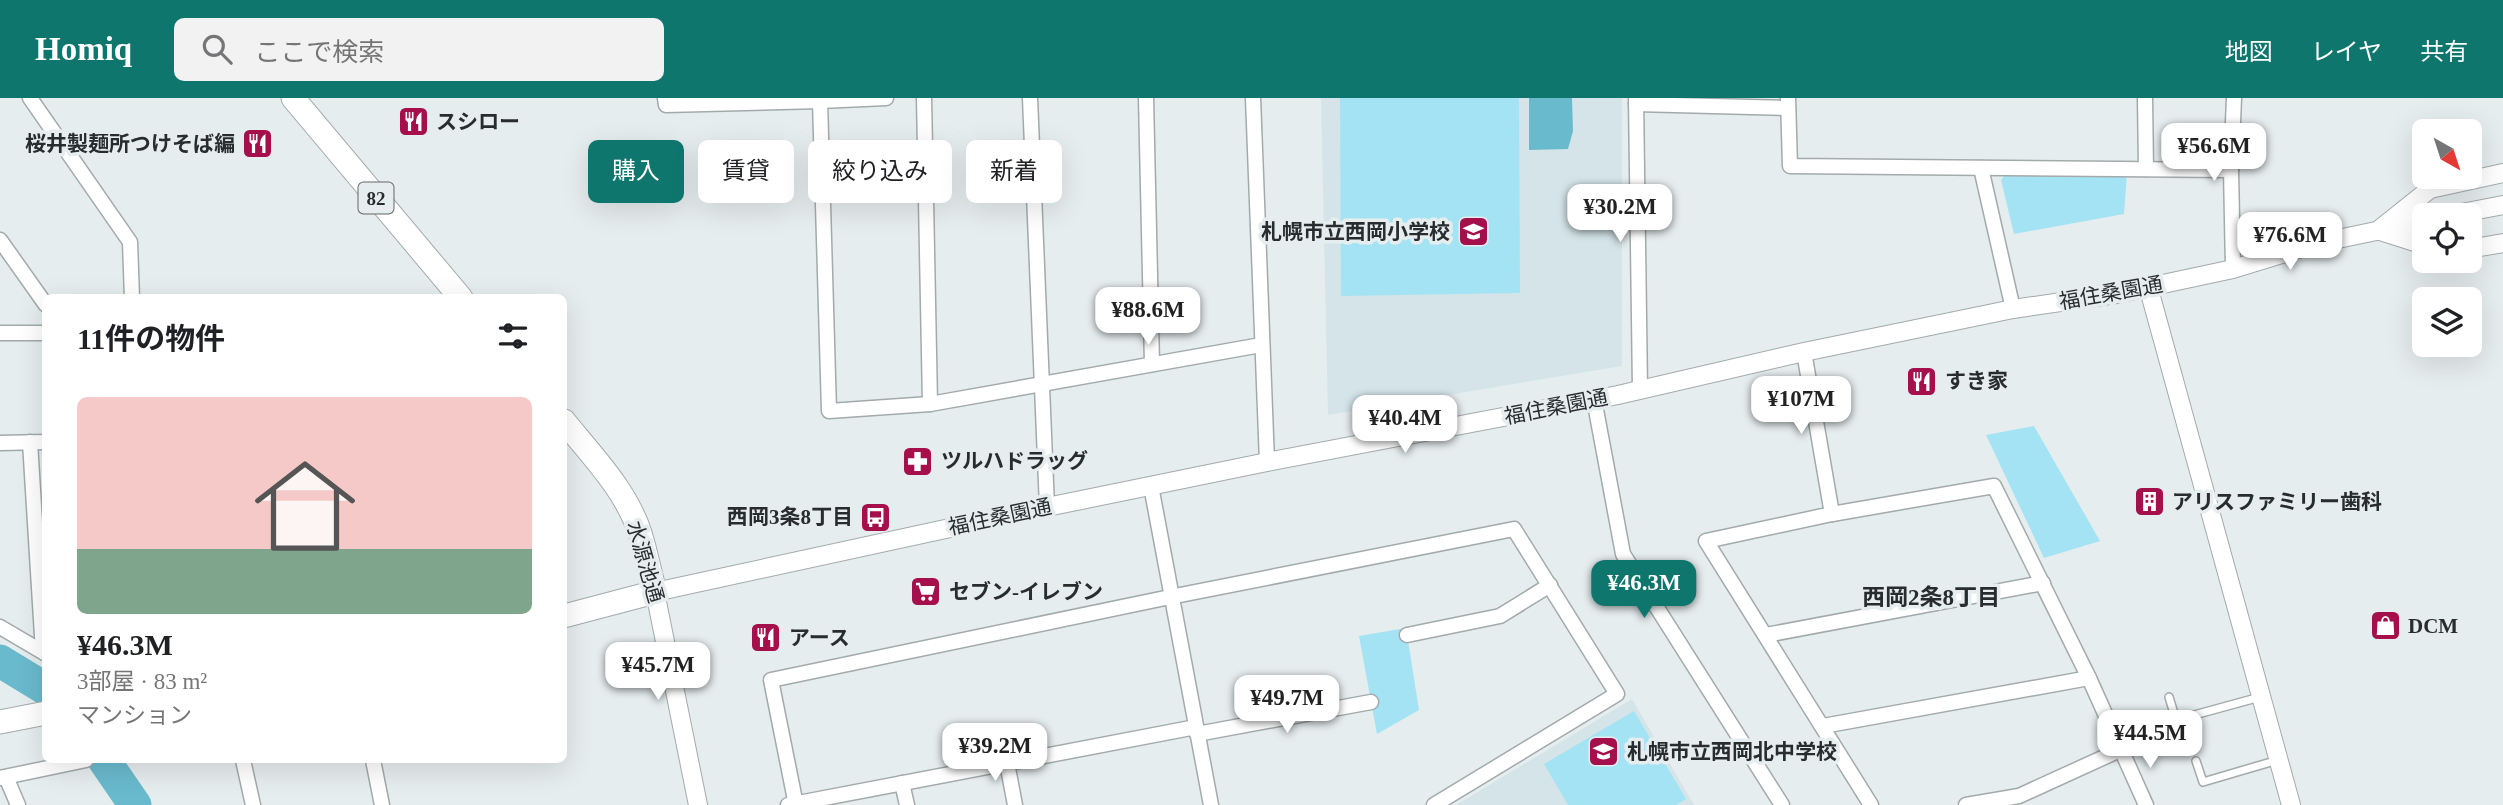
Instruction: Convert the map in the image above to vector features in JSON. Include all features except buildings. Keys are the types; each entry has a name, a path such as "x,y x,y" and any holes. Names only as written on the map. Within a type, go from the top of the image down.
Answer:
{"main road":[{"name":"82","path":"293,98 458,294"},
{"name":"水源池通","path":"567,425 616,486 628,506 640,532 655,592"},
{"name":"福住桑園通","path":"567,615 655,592"},
{"path":"0,722 42,714"}],"street":[{"path":"30,98 130,242 132,294"},
{"path":"665,98 666,105 886,98"},
{"path":"924,98 930,404"},
{"path":"1030,98 1046,507"},
{"path":"1146,98 1152,363"},
{"path":"1253,98 1261,345 1268,462"},
{"path":"2145,98 2146,169"},
{"path":"2233,269 2231,170 2234,98"},
{"path":"820,101 829,411 930,404 1261,345"},
{"path":"1640,390 1636,101 1788,103 1790,166 2231,170"},
{"path":"1981,168 2013,309"},
{"path":"2378,230 2430,189 2503,173"},
{"path":"2482,209 2503,205"},
{"name":"福住桑園通","path":"655,592 1046,507 1640,390 1804,352 2013,309 2116,294 2233,269 2314,244 2412,223"},
{"path":"2378,230 2412,240"},
{"path":"0,240 42,299"},
{"path":"2482,246 2503,243"},
{"path":"2148,286 2291,805"},
{"path":"0,334 42,332"},
{"path":"1804,352 1832,514"},
{"path":"1594,399 1623,554 1782,805"},
{"path":"30,442 42,623"},
{"path":"0,443 42,442"},
{"path":"1151,486 1211,805"},
{"path":"1871,805 1706,541 1832,514 1994,486 2089,678 2146,805"},
{"path":"1371,702 1007,763 793,805 771,680 1514,529 1617,694 1434,805"},
{"path":"1766,635 2043,583"},
{"path":"1407,635 1500,616 1550,585"},
{"name":"水源池通","path":"655,592 698,805"},
{"path":"0,627 42,652"},
{"path":"1823,726 2089,678"},
{"path":"1966,805 2019,796 2122,749"},
{"path":"18,805 3,777 70,763"},
{"path":"244,763 253,805"},
{"path":"374,763 382,805"},
{"path":"1007,763 1015,805"},
{"path":"902,783 907,805"}],"lane":[{"path":"2169,697 2176,720 2260,697"},
{"path":"2196,761 2203,782 2279,760"}],"shaded area":[{"name":"札幌市立西岡小学校","path":"1321,98 1622,98 1622,366 1328,415"},
{"path":"1340,98 1519,98 1520,293 1341,296"},
{"path":"1529,98 1572,98 1573,131 1568,149 1529,150"},
{"path":"2007,172 2127,173 2124,214 2014,234 2001,180"},
{"path":"2034,426 2100,541 2044,558 1986,435"},
{"path":"1406,628 1419,710 1377,734 1359,636"},
{"name":"札幌市立西岡北中学校","path":"1632,699 1694,805 1456,805"},
{"name":"札幌市立西岡北中学校","path":"1634,711 1686,799 1676,805 1568,805 1544,764"}],"waterway":[{"path":"0,661 42,687"},
{"path":"106,763 135,805"}],"place":[{"name":"スシロー","path":"413,122"},
{"name":"桜井製麺所つけそば編","path":"258,144"},
{"name":"札幌市立西岡小学校","path":"1473,232"},
{"name":"すき家","path":"1922,381"},
{"name":"ツルハドラッグ","path":"918,461"},
{"name":"アリスファミリー歯科","path":"2149,502"},
{"name":"西岡3条8丁目","path":"876,517"},
{"name":"セブン-イレブン","path":"926,592"},
{"name":"DCM","path":"2385,626"},
{"name":"アース","path":"766,638"},
{"name":"札幌市立西岡北中学校","path":"1604,752"}],"district":[{"name":"西岡2条8丁目","path":"1931,597"}]}
